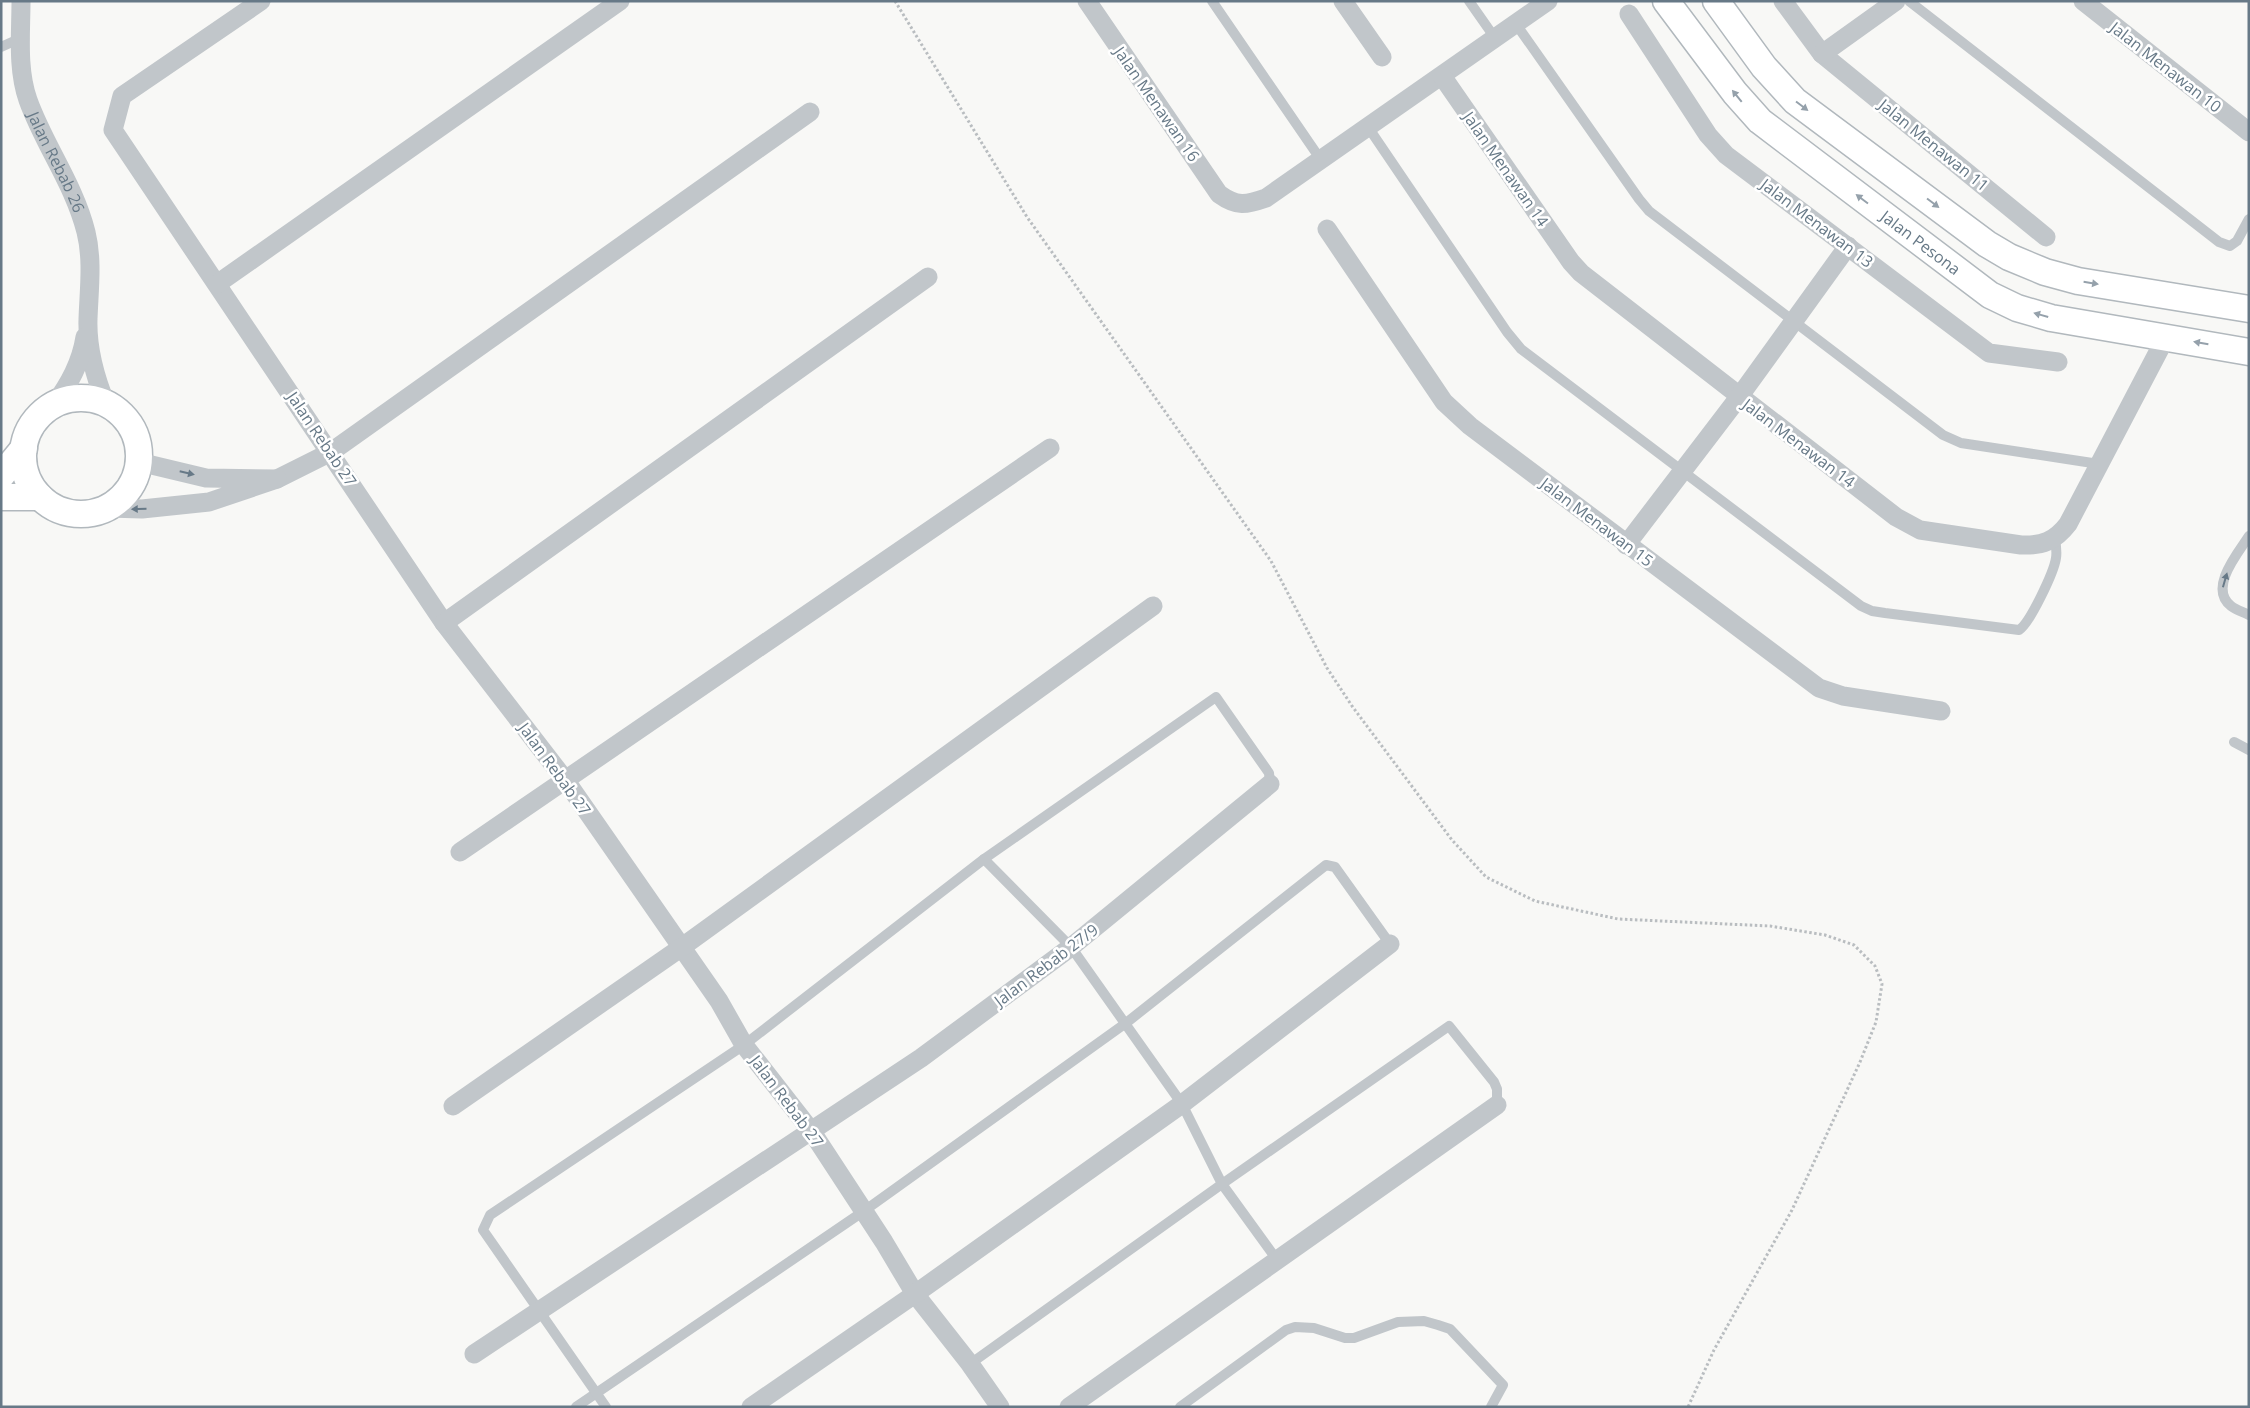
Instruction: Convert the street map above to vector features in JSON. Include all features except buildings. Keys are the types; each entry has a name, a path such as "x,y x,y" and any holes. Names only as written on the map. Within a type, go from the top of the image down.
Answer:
{"street":[{"name":"Jalan Rebab 26","path":"20,1 23,79 27,98 67,178 87,233 90,271 88,321"},
{"name":"Jalan Rebab 27","path":"261,1 122,96 113,130 331,452 444,623 566,781 719,1001 744,1045 812,1132 915,1294 970,1364 1000,1407"},
{"path":"217,284 620,1"},
{"name":"Jalan Menawan 16","path":"1086,1 1219,194 1231,203 1248,204 1266,198 1321,160"},
{"path":"1343,1 1382,57"},
{"path":"1321,160 1548,1"},
{"name":"Jalan Pesona","path":"1666,1 1735,93 1760,121 1969,281 1990,295 2017,308 2051,318 2249,352"},
{"path":"1716,1 1764,66 1795,101 1987,244 2009,257 2045,272 2078,280 2249,309"},
{"name":"Jalan Menawan 11","path":"1782,1 1822,54 2046,237"},
{"path":"1822,54 1896,1"},
{"name":"Jalan Menawan 10","path":"2083,1 2249,132"},
{"name":"Jalan Menawan 13","path":"1629,14 1716,145 1738,164 1989,353 2058,362"},
{"name":"Jalan Menawan 14","path":"1442,76 1571,262 1594,284 1738,397 1908,525 1937,533 2021,545 2035,546 2055,539"},
{"path":"108,508 142,509 209,502 277,479 331,452 810,112"},
{"name":"Jalan Menawan 15","path":"1327,229 1444,402 1470,426 1626,545 1819,688 1838,695 1941,711"},
{"path":"1626,545 1738,397 1848,246"},
{"path":"444,623 928,277"},
{"path":"88,321 92,364 106,404"},
{"path":"54,405 67,387 77,366 88,321"},
{"path":"2055,539 2068,524 2166,337"},
{"path":"80,399 106,404 125,418 132,428 139,450 139,462 132,484 117,502 108,508 96,512 72,513 60,510 40,497 33,489 25,469 24,448 26,439 39,416 54,405 64,401 80,399"},
{"path":"1,476 24,448"},
{"path":"460,852 1050,448"},
{"path":"139,462 206,478 277,479"},
{"path":"1,496 40,497"},
{"path":"452,1106 682,947 1153,606"},
{"name":"Jalan Rebab 27/9","path":"474,1354 922,1058 1071,947 1270,784"},
{"path":"751,1407 915,1294 1182,1104 1390,944"},
{"path":"1068,1407 1497,1105"}],"lane":[{"path":"1212,1 1321,160"},
{"path":"1470,1 1495,38"},
{"path":"1909,1 2219,242 2230,246 2237,240 2249,219"},
{"path":"1516,24 1639,200 1649,211 1952,441 2099,464"},
{"path":"1,47 21,38"},
{"path":"1368,127 1514,342 1531,357 1854,601 1872,611 2012,631 2019,630 2028,621 2054,566 2055,539"},
{"path":"2249,536 2226,575 2223,582 2223,592 2226,600 2232,606 2249,615"},
{"path":"606,1407 483,1230 490,1215 744,1045 984,859 1216,697 1269,773 1270,784"},
{"path":"2234,742 2249,750"},
{"path":"984,859 1071,947 1182,1104 1222,1184 1277,1260"},
{"path":"576,1407 864,1211 1126,1023 1326,865 1335,867 1390,944"},
{"path":"970,1364 1222,1184 1449,1026 1494,1082 1497,1089 1497,1105"},
{"path":"1180,1407 1286,1330 1295,1327 1314,1328 1344,1338 1354,1338 1389,1324 1424,1321 1450,1329 1503,1385 1491,1407"}],"path":[{"path":"895,1 1027,217 1271,561 1327,668 1352,706 1452,840 1486,877 1535,901 1618,919 1770,926 1825,935 1854,945 1875,966 1882,984 1876,1022 1860,1062 1792,1210 1714,1350 1688,1407"}]}
